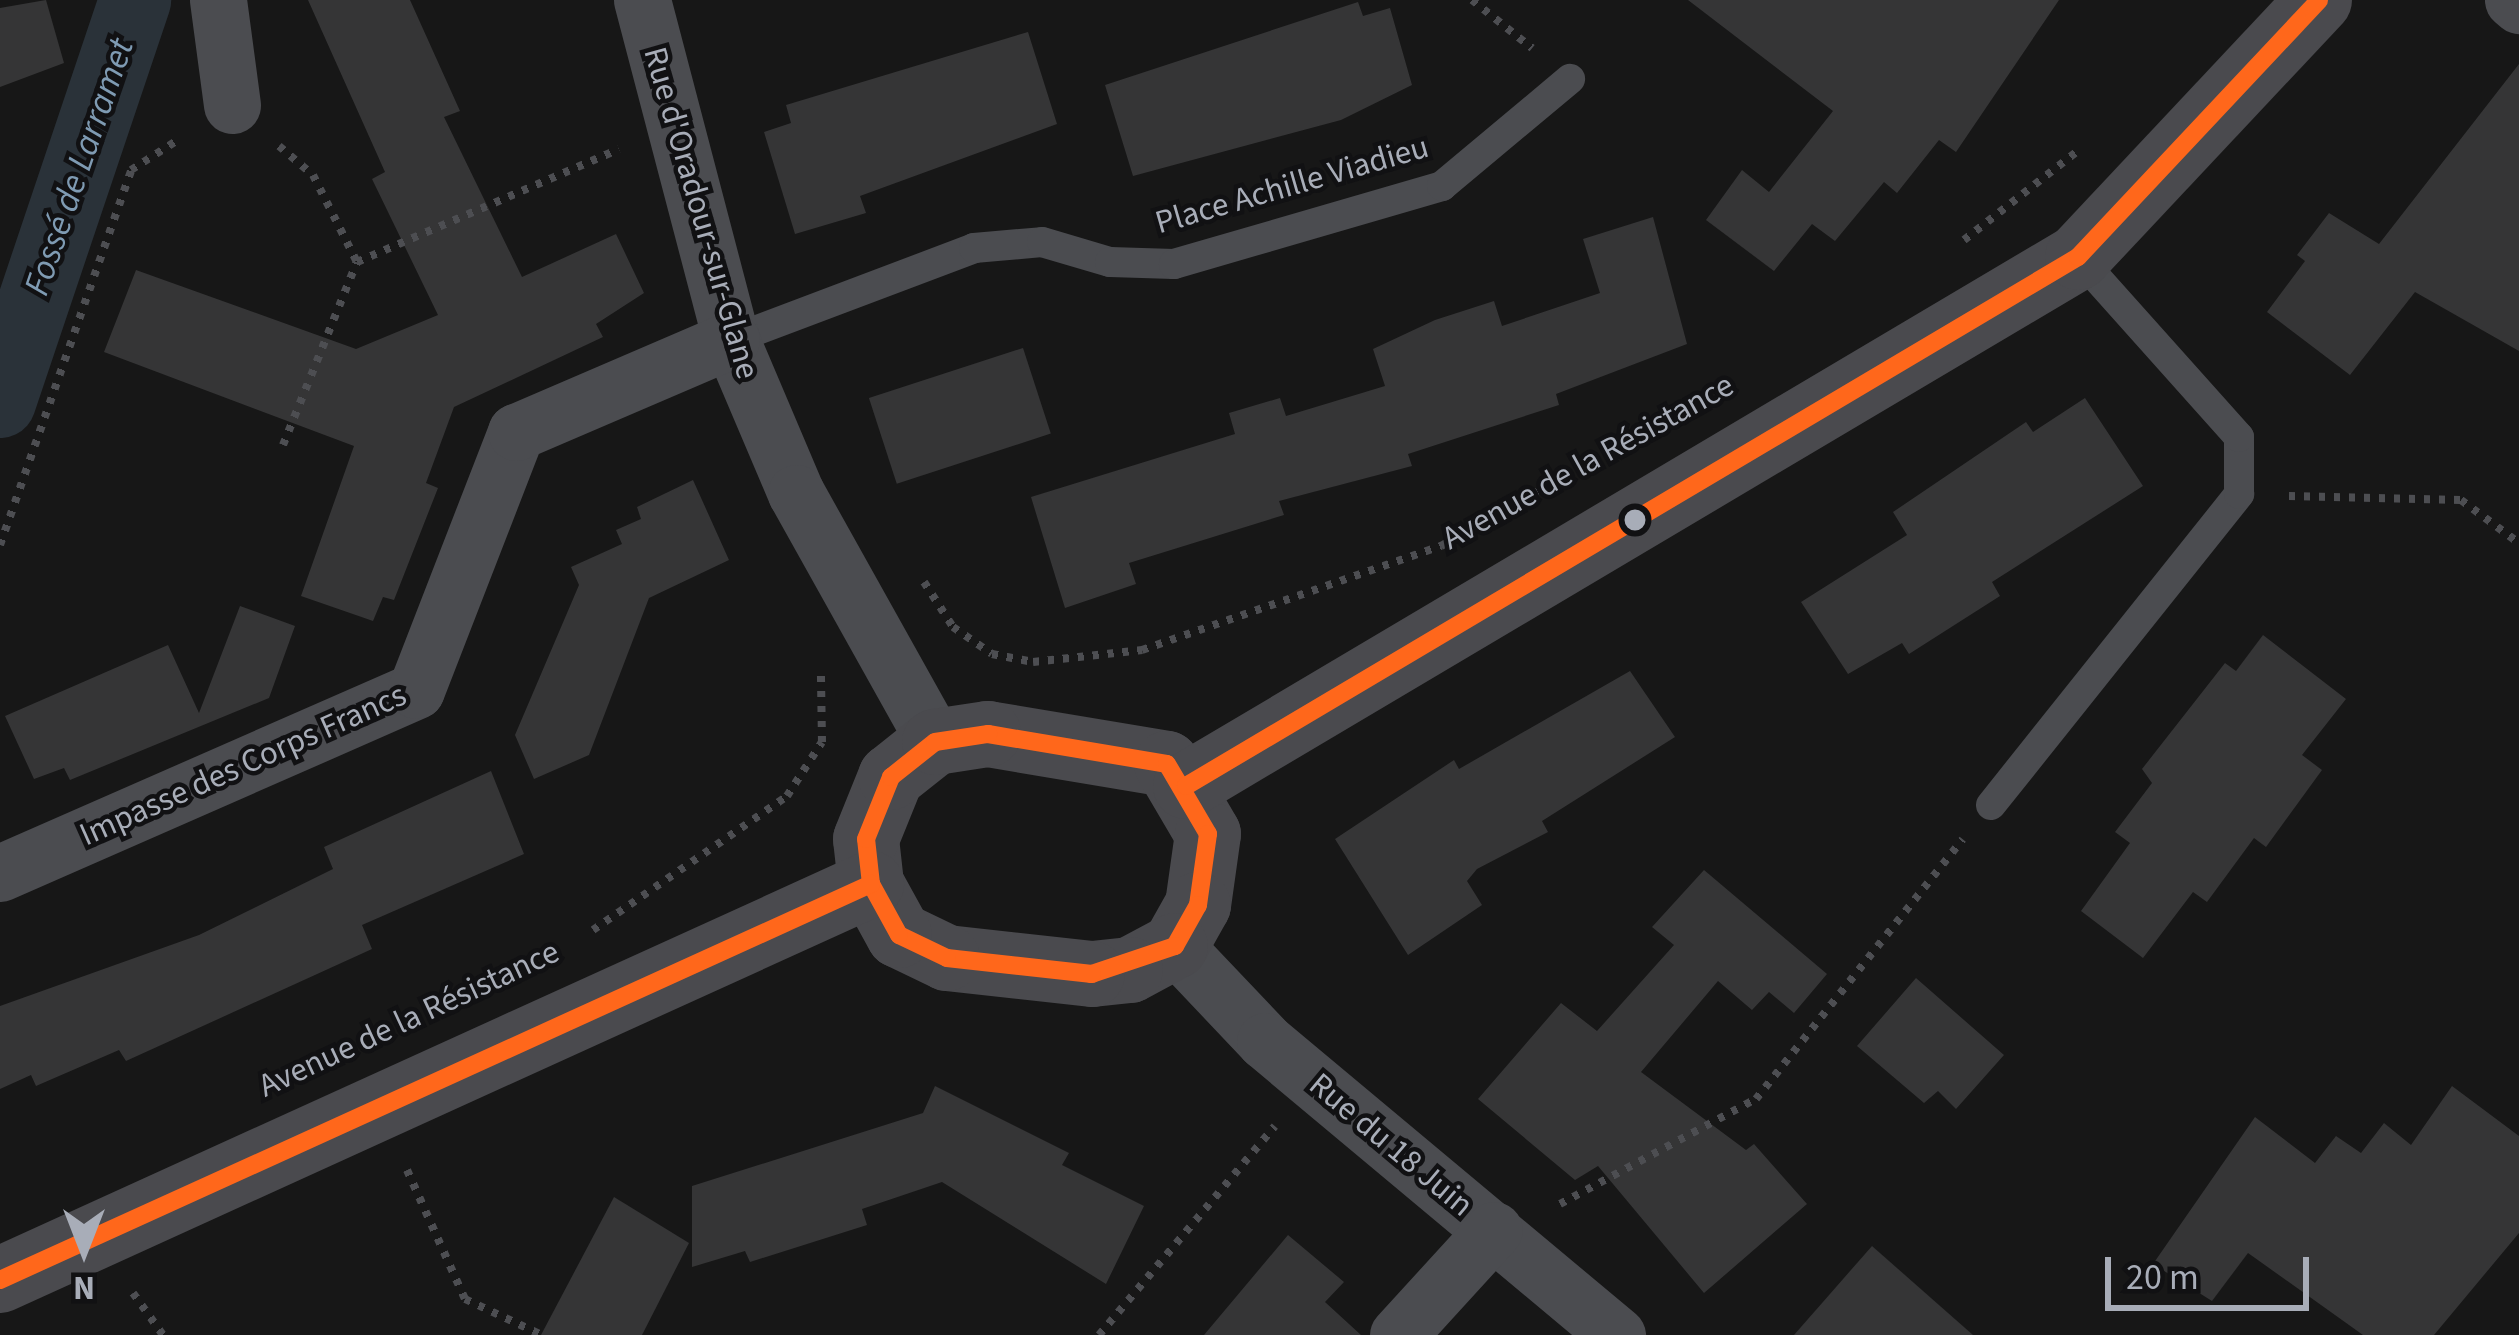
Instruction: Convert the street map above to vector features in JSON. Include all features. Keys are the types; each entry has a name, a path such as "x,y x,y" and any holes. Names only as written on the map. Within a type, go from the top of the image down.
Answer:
{"street":[{"path":"218,0 232,105"},
{"name":"Rue d'Oradour-sur-Glane","path":"642,0 669,125 731,340 796,493 934,742"},
{"name":"Avenue de la Résistance","path":"1186,786 2078,257 2320,0"},
{"name":"Impasse des Corps Francs","path":"0,874 416,690 516,432 731,340"},
{"path":"988,734 1107,746 1167,764 1186,786 1208,834 1198,905 1175,946 1130,970 1093,974 947,958 899,935 871,884 866,838 891,777 934,742 988,734"},
{"name":"Avenue de la Résistance","path":"0,1280 871,884"},
{"name":"Rue du 18 Juin","path":"1175,946 1265,1041 1617,1335"},
{"path":"1398,1335 1494,1230"}],"lane":[{"name":"Place Achille Viadieu","path":"731,340 974,248 1042,242 1110,262 1174,264 1442,186 1570,79"},
{"path":"1990,805 2240,494 2239,437 2078,257"}],"path":[{"path":"1472,0 1570,79"},
{"path":"0,545 130,170 232,105"},
{"path":"283,445 357,262 669,125"},
{"path":"1949,251 2100,130"},
{"path":"313,175 357,262"},
{"name":"Avenue de la Résistance","path":"916,568 953,627 992,654 1033,662 1142,650 1441,546 1586,464"},
{"path":"2240,494 2461,500 2519,543"},
{"name":"Avenue de la Résistance","path":"586,934 787,796 822,742 815,662"},
{"path":"1494,1230 1756,1099 1990,805"},
{"path":"378,1108 465,1299 542,1335"},
{"path":"1099,1335 1283,1115"}],"building":[{"path":"46,0 64,63 0,87 0,8"},
{"path":"308,0 410,0 460,111 444,117 522,277 616,234 644,293 596,324 603,337 454,407 426,483 438,488 394,600 383,597 373,621 301,596 354,446 104,352 136,270 356,349 438,315 372,179 385,172"},
{"path":"1688,0 2059,0 1956,152 1939,140 1897,193 1884,182 1835,241 1812,224 1774,271 1706,220 1742,170 1769,192 1833,111"},
{"path":"1358,2 1363,16 1390,8 1412,85 1341,120 1133,176 1105,85"},
{"path":"1028,32 1057,124 860,196 866,213 795,234 764,132 791,123 786,105"},
{"path":"2519,64 2519,351 2415,292 2350,375 2267,312 2305,261 2297,255 2329,213 2379,244"},
{"path":"1653,217 1687,344 1556,394 1559,405 1408,454 1412,466 1279,501 1284,515 1129,563 1136,584 1065,608 1031,497 1235,434 1229,413 1280,398 1286,416 1385,386 1373,349 1435,320 1494,301 1502,326 1600,293 1583,239"},
{"path":"1023,348 1051,434 897,484 869,398"},
{"path":"2085,398 2143,486 1992,582 2000,596 1909,654 1902,643 1848,674 1801,602 1907,535 1893,512 2026,422 2033,432"},
{"path":"693,480 729,560 649,598 589,755 534,779 515,735 579,585 571,567 622,544 616,530 641,519 637,507"},
{"path":"240,606 295,626 269,698 70,780 64,768 34,779 5,716 168,645 199,713"},
{"path":"2263,635 2346,699 2302,755 2322,770 2266,847 2254,838 2207,902 2193,892 2143,958 2081,911 2130,843 2115,832 2152,783 2142,769 2225,663 2236,671"},
{"path":"1630,671 1675,737 1542,821 1548,832 1477,869 1467,881 1482,905 1408,955 1335,839 1454,760 1459,769"},
{"path":"491,771 524,854 362,925 372,949 126,1061 119,1050 36,1086 31,1075 0,1089 0,1006 199,935 333,869 324,847"},
{"path":"1704,870 1827,974 1794,1013 1769,992 1752,1010 1718,981 1641,1072 1746,1150 1754,1144 1807,1204 1704,1293 1598,1166 1575,1180 1478,1099 1561,1003 1597,1031 1674,945 1652,927"},
{"path":"1916,978 2004,1055 1956,1109 1938,1091 1924,1103 1857,1046"},
{"path":"935,1086 1069,1153 1062,1165 1144,1206 1106,1284 942,1182 862,1209 867,1225 750,1262 745,1251 692,1267 692,1186 923,1113"},
{"path":"2452,1086 2519,1136 2519,1233 2434,1335 2363,1335 2248,1253 2212,1301 2153,1264 2255,1117 2315,1163 2336,1136 2361,1153 2384,1123 2411,1145"},
{"path":"614,1197 689,1243 642,1335 541,1335"},
{"path":"1288,1235 1344,1282 1325,1302 1361,1335 1204,1335"},
{"path":"1872,1246 1973,1335 1794,1335"}],"waterway":[{"name":"Fossé de Larramet","path":"0,402 135,0"}],"transit line":[{"path":"1186,786 2078,257 2319,0"},
{"path":"988,734 1167,764 1208,834 1198,905 1175,946 1092,974 947,958 899,935 871,884 866,839 891,777 935,742 988,734"},
{"path":"0,1280 871,884"}]}
